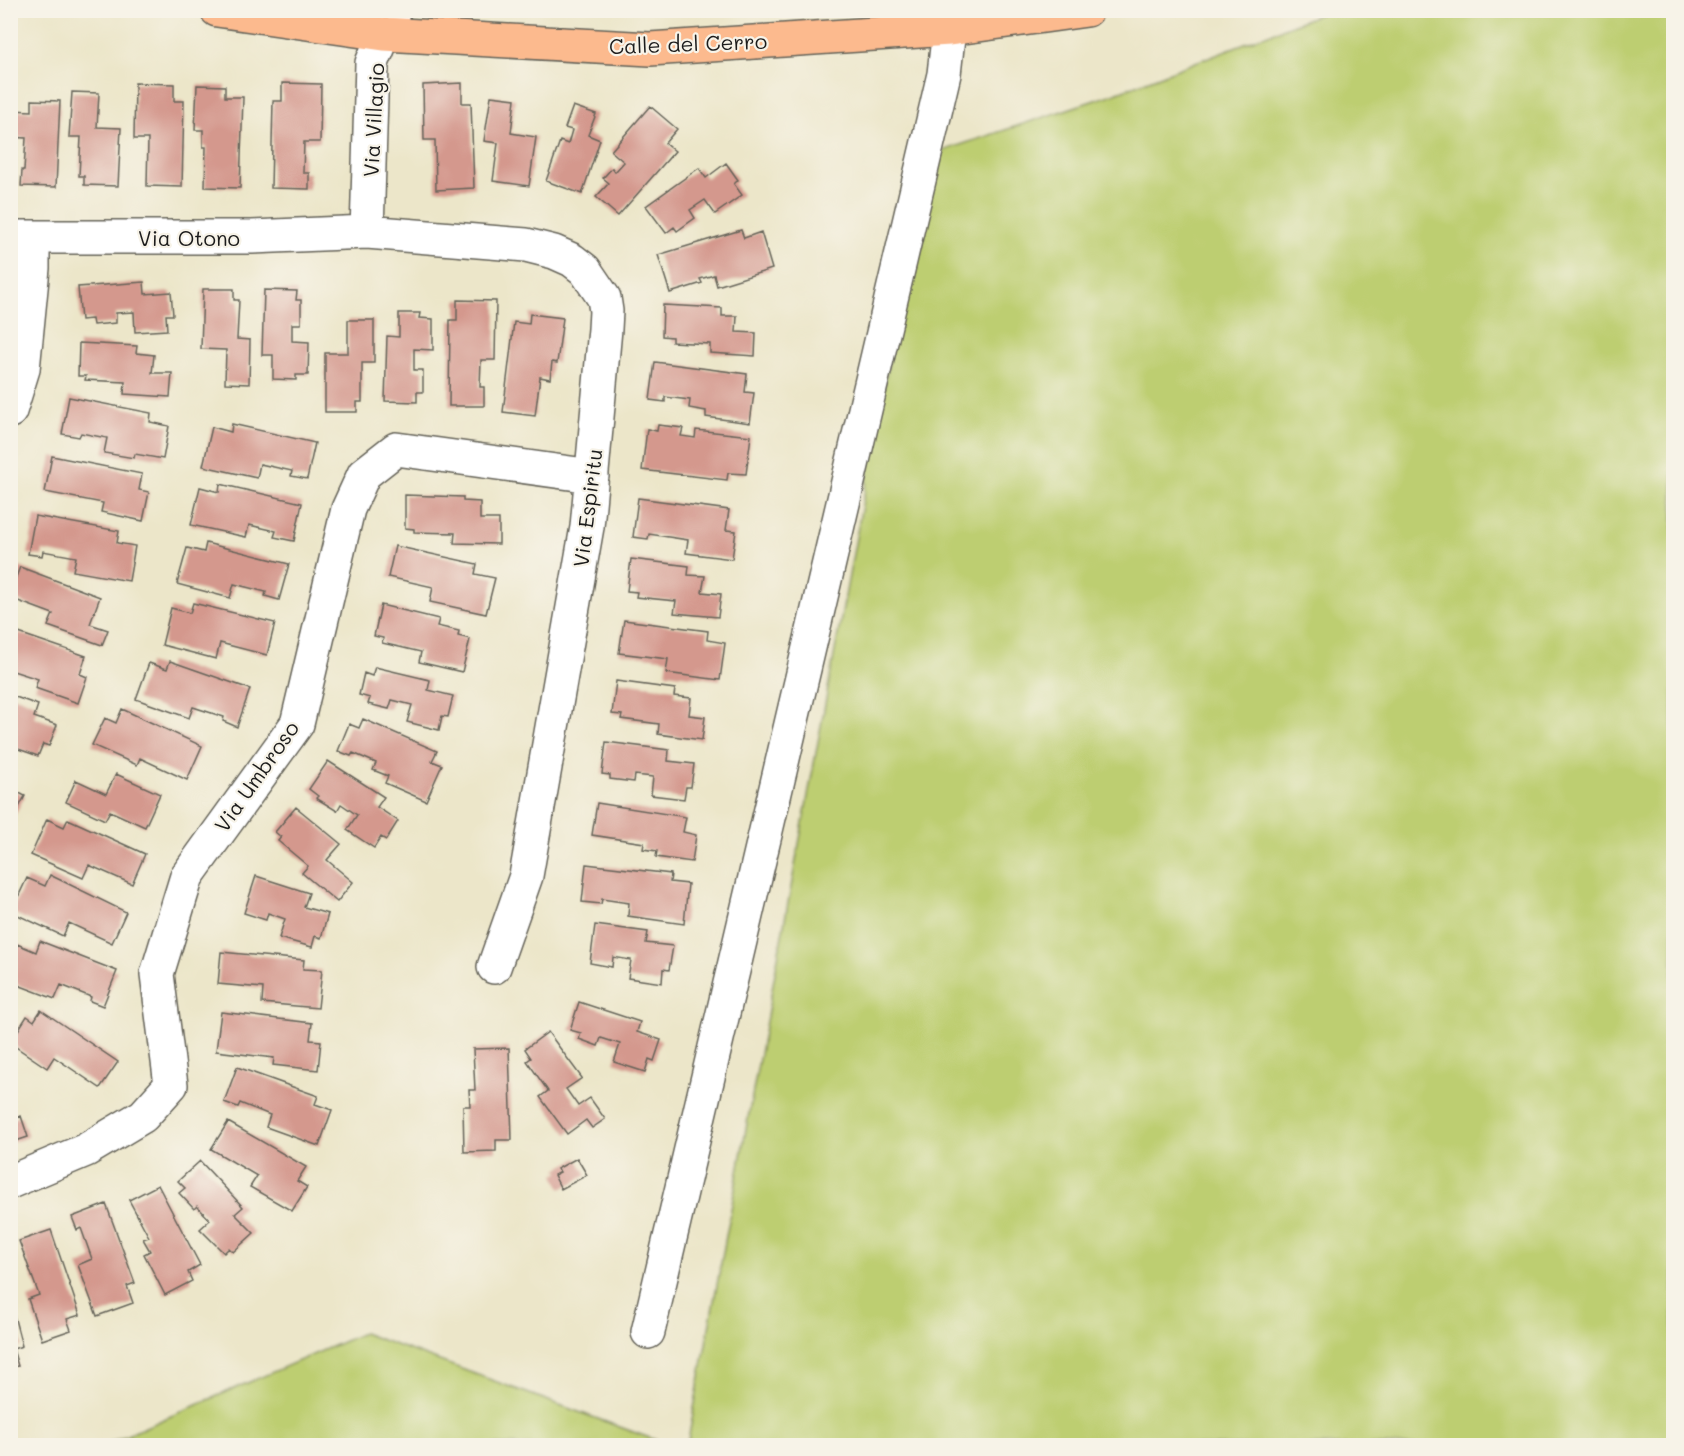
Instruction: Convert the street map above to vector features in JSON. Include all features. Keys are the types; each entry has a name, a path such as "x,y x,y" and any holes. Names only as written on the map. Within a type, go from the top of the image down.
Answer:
{"main road":[{"name":"Calle del Cerro","path":"217,10 389,22 650,49 949,29 1087,10"}],"street":[{"name":"Via Villagio","path":"367,232 372,63 389,22"},
{"path":"648,1332 939,97 949,29"},
{"name":"Via Otono","path":"22,237 252,237 367,232"},
{"name":"Via Espiritu","path":"367,232 526,245 554,252 572,260 585,270 604,298 606,311 587,527 526,876 494,967"},
{"path":"10,411 23,369 33,268 22,237"},
{"name":"Via Umbroso","path":"10,1182 96,1145 143,1116 171,1085 157,974 187,876 297,724 348,509 364,474 396,449 592,476"}],"green space":[{"path":"1328,11 1673,11 1673,1445 687,1446 927,156 1110,95"},
{"path":"363,1333 669,1445 104,1445"}],"building":[{"path":"135,83 174,84 174,101 184,101 182,187 147,186 148,139 134,139"},
{"path":"282,83 321,84 320,142 304,142 303,173 309,173 309,189 271,188 273,101 282,101"},
{"path":"462,83 462,103 471,103 474,188 436,190 435,140 424,140 423,85"},
{"path":"197,85 225,86 225,97 243,97 240,188 205,187 206,147 203,147 203,130 195,130"},
{"path":"72,92 99,93 97,127 121,128 118,186 84,185 84,176 79,176 81,137 69,137"},
{"path":"491,96 515,99 511,133 536,137 529,186 493,181 498,143 484,141"},
{"path":"32,100 60,101 56,187 21,186 26,138 10,137 10,110 32,111"},
{"path":"573,106 596,114 588,135 600,140 582,194 546,181 560,141 568,144 572,130 565,128"},
{"path":"650,106 677,129 665,143 675,151 618,216 596,197 609,183 603,178 612,168 615,172 624,162 611,151"},
{"path":"726,163 738,180 734,184 742,195 715,214 705,200 690,210 695,218 677,231 674,227 666,233 646,206 699,168 706,178"},
{"path":"741,230 744,238 761,232 772,269 717,286 714,275 700,279 702,283 670,293 658,255"},
{"path":"144,282 145,294 171,292 173,315 166,315 167,330 135,332 134,312 116,313 116,323 93,325 92,319 81,320 78,287"},
{"path":"203,289 234,289 234,300 239,300 237,339 250,340 249,384 225,383 226,350 201,349"},
{"path":"264,290 297,291 296,300 301,300 301,324 292,324 292,341 309,342 308,375 296,375 296,380 273,379 273,355 262,355"},
{"path":"457,300 496,301 495,360 481,360 480,387 484,387 484,406 449,406 450,320 457,320"},
{"path":"663,305 722,308 722,316 737,316 736,332 756,333 755,356 710,353 710,344 672,342 672,337 662,336"},
{"path":"399,313 420,313 419,318 433,319 433,350 414,349 414,370 423,370 423,392 417,392 417,402 385,401 387,336 399,337"},
{"path":"530,314 563,318 557,363 552,362 550,379 540,377 535,416 503,412 514,322 529,324"},
{"path":"348,320 374,320 374,363 362,363 362,402 357,402 357,412 325,412 325,353 348,353"},
{"path":"79,343 137,346 136,353 154,355 152,373 172,373 170,397 124,394 125,382 85,380 86,376 78,376"},
{"path":"655,362 747,374 745,392 754,393 750,423 706,417 706,411 689,408 690,400 665,397 665,402 650,400"},
{"path":"69,397 151,413 150,422 169,426 163,459 135,454 134,458 104,453 107,438 81,433 79,437 62,434"},
{"path":"232,424 315,443 307,479 291,476 292,471 260,464 257,478 203,466 212,427 231,432"},
{"path":"658,425 683,428 681,436 695,438 696,430 751,436 746,474 728,473 727,480 642,470 647,429 657,431"},
{"path":"52,456 142,474 139,490 149,492 143,521 101,512 103,503 45,492"},
{"path":"220,484 302,503 294,541 274,537 276,531 249,525 246,537 191,525 200,487 219,492"},
{"path":"405,495 463,497 463,501 480,502 480,519 499,519 499,544 454,543 455,533 414,532 414,529 405,528"},
{"path":"638,498 729,510 726,530 736,531 732,559 686,553 688,540 649,534 648,539 633,537"},
{"path":"35,516 119,531 117,543 135,546 129,581 73,571 76,557 43,551 42,556 28,554"},
{"path":"206,543 289,564 279,600 265,596 266,592 234,584 230,598 177,584 187,548 204,552"},
{"path":"395,546 477,564 475,574 495,578 486,614 430,602 433,587 388,577"},
{"path":"631,559 689,566 688,575 705,576 702,592 721,594 718,617 674,613 676,601 636,597 637,592 627,591"},
{"path":"20,567 100,597 90,624 108,630 102,645 48,626 53,614 10,598 10,592"},
{"path":"193,603 275,623 267,655 220,643 216,659 162,645 171,608 190,613"},
{"path":"381,605 439,619 437,626 459,631 458,636 470,639 462,672 419,662 421,652 382,643 383,638 374,636"},
{"path":"624,620 708,631 707,640 725,643 720,680 666,673 668,659 619,653"},
{"path":"10,630 86,656 80,674 87,677 78,703 35,688 38,679 10,670"},
{"path":"170,661 250,689 237,727 223,721 224,717 193,707 189,718 136,699 149,663 167,669"},
{"path":"375,667 430,680 428,690 453,696 448,717 442,716 439,730 407,722 412,705 392,700 389,709 368,704 370,698 359,695 364,673 372,676"},
{"path":"616,681 675,689 674,696 691,698 689,715 705,717 702,740 658,734 659,724 621,719 622,715 612,714"},
{"path":"10,695 38,705 34,717 57,725 49,746 43,744 38,756 10,746 10,736 14,728 10,727"},
{"path":"122,709 202,746 187,780 140,758 137,765 92,745 105,718 116,723"},
{"path":"363,719 437,751 432,761 442,765 426,801 385,783 388,776 373,770 376,763 353,753 351,756 338,751 349,724 359,728"},
{"path":"606,742 669,750 668,761 694,764 691,787 686,787 684,799 651,795 653,777 635,775 634,782 610,779 610,775 602,774"},
{"path":"328,761 384,797 377,807 398,821 386,840 381,837 374,848 347,830 357,815 341,804 337,811 316,798 318,796 309,789"},
{"path":"116,774 160,794 145,827 110,811 105,820 66,802 76,780 106,794"},
{"path":"10,788 25,796 13,818 10,817"},
{"path":"597,803 686,817 683,832 696,835 692,862 656,857 657,851 643,849 644,843 592,835"},
{"path":"296,807 341,844 327,860 353,882 337,902 302,873 308,866 278,841 281,837 275,832"},
{"path":"47,819 64,827 68,819 145,854 132,884 89,865 83,878 31,855"},
{"path":"586,864 671,874 670,882 688,884 684,924 628,916 629,903 602,899 601,904 582,902"},
{"path":"50,875 126,912 112,943 69,923 63,936 11,912 27,878 45,886"},
{"path":"256,876 309,893 304,907 328,914 321,938 315,936 312,947 279,938 285,919 268,913 266,920 244,913"},
{"path":"595,925 648,932 646,943 673,946 669,970 663,969 662,983 628,978 631,960 613,957 612,967 590,963"},
{"path":"40,941 117,971 103,1006 90,1001 91,997 61,985 55,999 10,982 10,961 17,944 36,952"},
{"path":"221,952 304,960 303,969 322,970 318,1008 262,1003 263,988 218,984"},
{"path":"579,1002 640,1022 637,1032 661,1040 654,1061 649,1059 645,1072 614,1062 620,1044 601,1038 598,1046 579,1039 581,1033 570,1030"},
{"path":"41,1010 118,1062 100,1088 54,1057 47,1068 10,1043 27,1016 34,1021"},
{"path":"221,1012 312,1023 310,1040 321,1041 318,1070 273,1065 274,1058 216,1051"},
{"path":"548,1032 582,1078 566,1089 578,1106 590,1098 605,1119 592,1128 586,1120 567,1134 540,1097 548,1091 527,1061 531,1058 525,1049"},
{"path":"509,1048 512,1140 496,1140 496,1151 464,1152 463,1106 470,1106 469,1090 475,1090 473,1049"},
{"path":"237,1067 318,1096 315,1104 332,1110 319,1146 266,1127 270,1115 240,1103 238,1107 224,1102"},
{"path":"21,1116 28,1137 10,1143 10,1120"},
{"path":"228,1122 306,1167 297,1181 307,1187 292,1211 250,1187 257,1176 211,1149"},
{"path":"577,1158 587,1175 561,1189 554,1175 560,1172 557,1169"},
{"path":"200,1161 243,1207 235,1214 254,1233 233,1252 229,1248 224,1253 200,1229 210,1220 197,1206 194,1209 179,1193 185,1188 178,1181"},
{"path":"158,1185 200,1265 188,1272 192,1281 165,1295 144,1254 150,1251 143,1239 149,1237 129,1200"},
{"path":"106,1204 135,1283 127,1286 133,1303 97,1316 78,1265 92,1259 81,1228 77,1230 72,1217"},
{"path":"51,1230 80,1315 67,1319 71,1330 42,1340 28,1299 39,1295 19,1241"},
{"path":"10,1300 22,1346 13,1349 18,1366 10,1367"}]}
